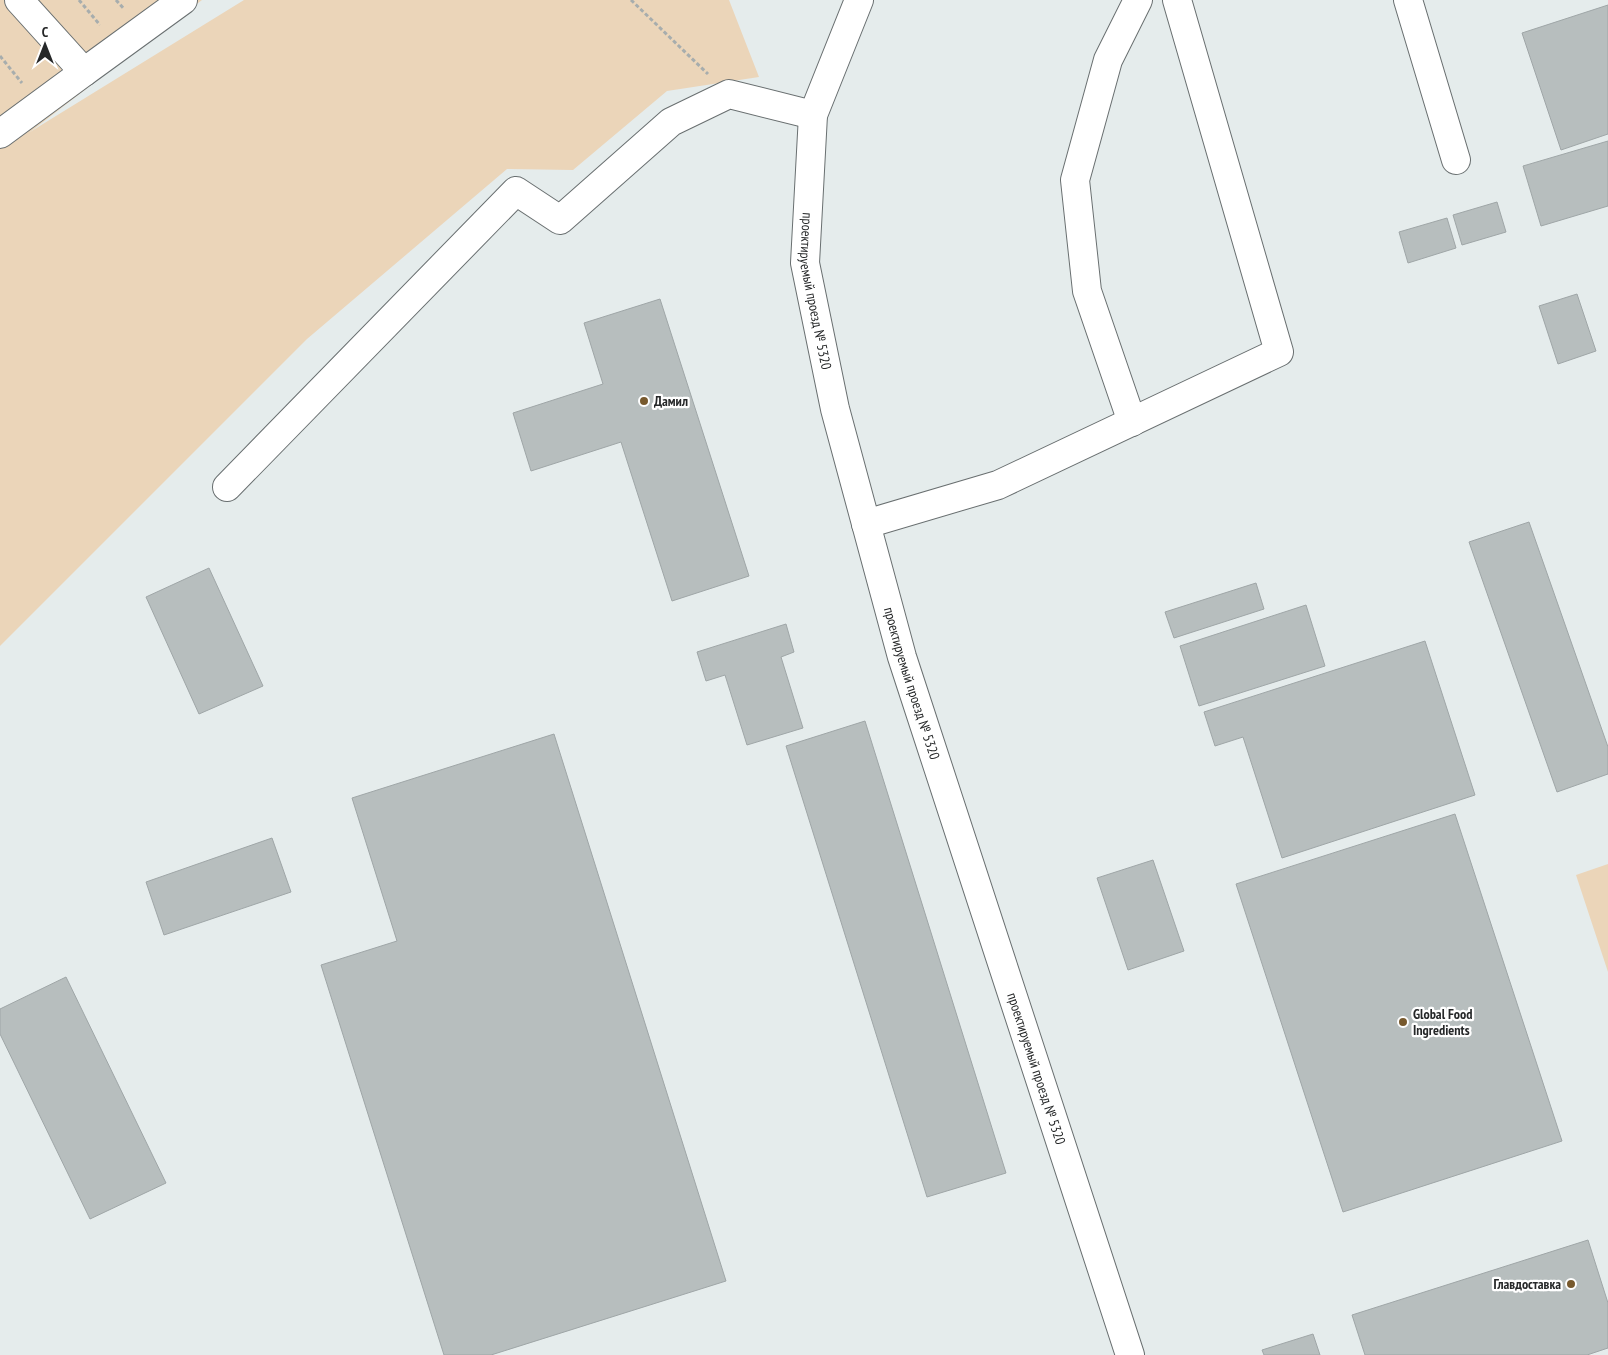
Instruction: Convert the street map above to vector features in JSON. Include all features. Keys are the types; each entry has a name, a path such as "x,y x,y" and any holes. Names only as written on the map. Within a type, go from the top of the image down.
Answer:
{"street":[{"path":"19,0 84,72"},
{"path":"0,134 183,0"},
{"name":"проектируемый проезд № 5320","path":"859,0 813,115 805,263 836,409 902,657 1130,1355"},
{"path":"1132,422 1087,291 1074,180 1108,60 1138,0"},
{"path":"866,524 998,484 1279,352 1177,0"},
{"path":"1408,0 1456,160"},
{"path":"227,487 516,191 560,220 670,122 729,94 813,115"}],"path":[{"path":"631,0 729,94"},
{"path":"0,56 40,105"}],"shaded area":[{"path":"0,0 202,0 30,132 244,0 729,0 759,77 667,91 573,170 507,169 307,339 0,646"},
{"path":"1608,864 1608,972 1576,875"}],"building":[{"path":"1608,5 1608,134 1561,150 1522,33"},
{"path":"1608,141 1608,206 1541,226 1523,166"},
{"path":"1497,202 1506,232 1462,245 1453,215"},
{"path":"1447,218 1456,248 1408,263 1399,232"},
{"path":"1577,294 1596,351 1558,364 1539,306"},
{"path":"660,299 749,576 672,601 621,442 531,471 513,413 603,384 584,323"},
{"path":"1529,522 1608,747 1608,774 1557,792 1469,542"},
{"path":"209,568 263,686 199,714 146,597"},
{"path":"1256,583 1264,609 1174,638 1165,612"},
{"path":"1306,605 1325,666 1199,706 1180,646"},
{"path":"786,624 794,652 781,657 803,728 747,745 725,675 706,681 697,652"},
{"path":"1425,641 1475,795 1282,858 1243,737 1215,746 1204,712"},
{"path":"865,721 1006,1173 927,1197 786,746"},
{"path":"554,734 726,1281 491,1355 444,1355 321,965 397,941 352,798"},
{"path":"1455,814 1562,1141 1343,1212 1236,884"},
{"path":"272,838 291,892 164,935 146,882"},
{"path":"1153,860 1184,951 1128,970 1097,878"},
{"path":"66,977 166,1183 90,1219 0,1034 0,1009"},
{"path":"1588,1240 1608,1303 1608,1348 1587,1355 1365,1355 1352,1315"},
{"path":"1313,1334 1320,1355 1264,1355 1262,1350"}],"place":[{"name":"Дамил","path":"644,401"},
{"name":"Global Food Ingredients","path":"1403,1022"},
{"name":"Главдоставка","path":"1571,1284"}]}
